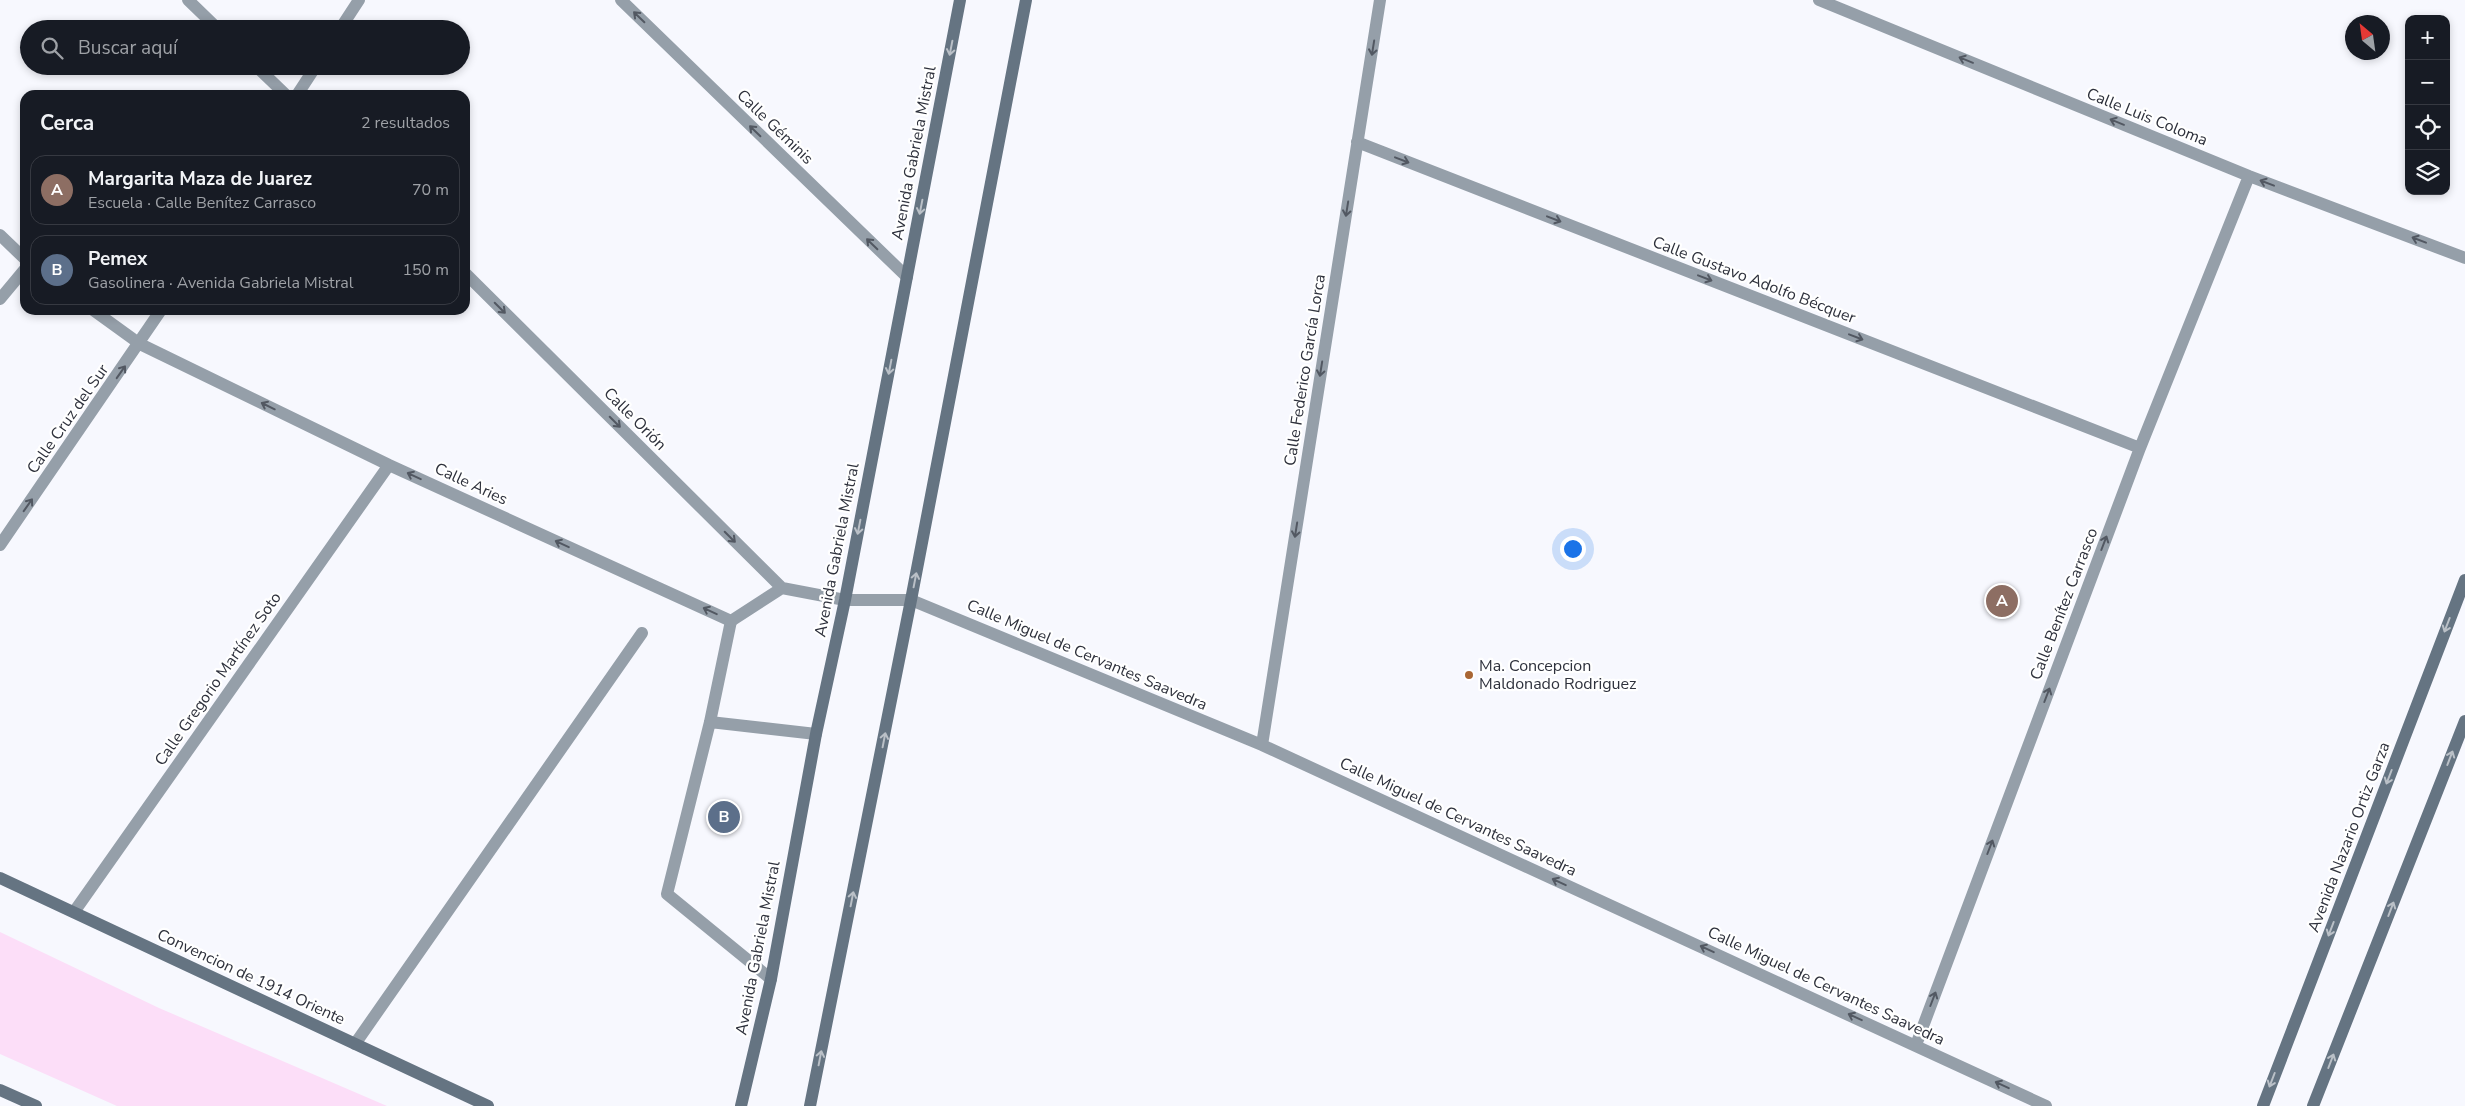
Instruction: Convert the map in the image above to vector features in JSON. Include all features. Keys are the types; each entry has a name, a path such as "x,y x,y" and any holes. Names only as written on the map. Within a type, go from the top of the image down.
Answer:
{"main road":[{"name":"Avenida Gabriela Mistral","path":"741,1106 771,979 816,734 844,600 960,0"},
{"path":"810,1106 912,600 1026,0"},
{"name":"Avenida Nazario Ortiz Garza","path":"2262,1106 2465,580"},
{"path":"2314,1106 2465,721"},
{"name":"Convencion de 1914 Oriente","path":"0,878 488,1106"},
{"path":"0,1090 36,1106"}],"street":[{"path":"188,0 209,20"},
{"path":"346,20 359,0"},
{"name":"Calle Géminis","path":"621,0 907,278"},
{"name":"Calle Federico García Lorca","path":"1262,745 1380,0"},
{"name":"Calle Luis Coloma","path":"1818,0 2249,176 2465,258"},
{"path":"265,75 281,90"},
{"path":"300,90 310,75"},
{"name":"Calle Gustavo Adolfo Bécquer","path":"1357,142 2140,448"},
{"name":"Calle Benítez Carrasco","path":"1916,1045 2140,448 2249,176"},
{"path":"0,235 20,254"},
{"path":"0,299 20,275"},
{"name":"Calle Orión","path":"470,278 782,588"},
{"name":"Calle Aries","path":"100,315 140,344 389,465 731,621"},
{"name":"Calle Cruz del Sur","path":"0,545 140,344 158,315"},
{"name":"Calle Gregorio Martínez Soto","path":"74,912 389,465"},
{"path":"771,979 667,894 710,722 731,621 782,588 844,600"},
{"name":"Calle Miguel de Cervantes Saavedra","path":"844,600 912,600 1262,745 2046,1106"},
{"path":"355,1044 642,633"},
{"path":"710,722 816,734"}],"shaded area":[{"path":"0,932 159,1008 387,1106 117,1106 0,1054"}],"place":[{"name":"Margarita Maza de Juarez","path":"2002,601"},
{"name":"Ma. Concepcion Maldonado Rodriguez","path":"1469,675"},
{"name":"Pemex","path":"724,817"}]}
